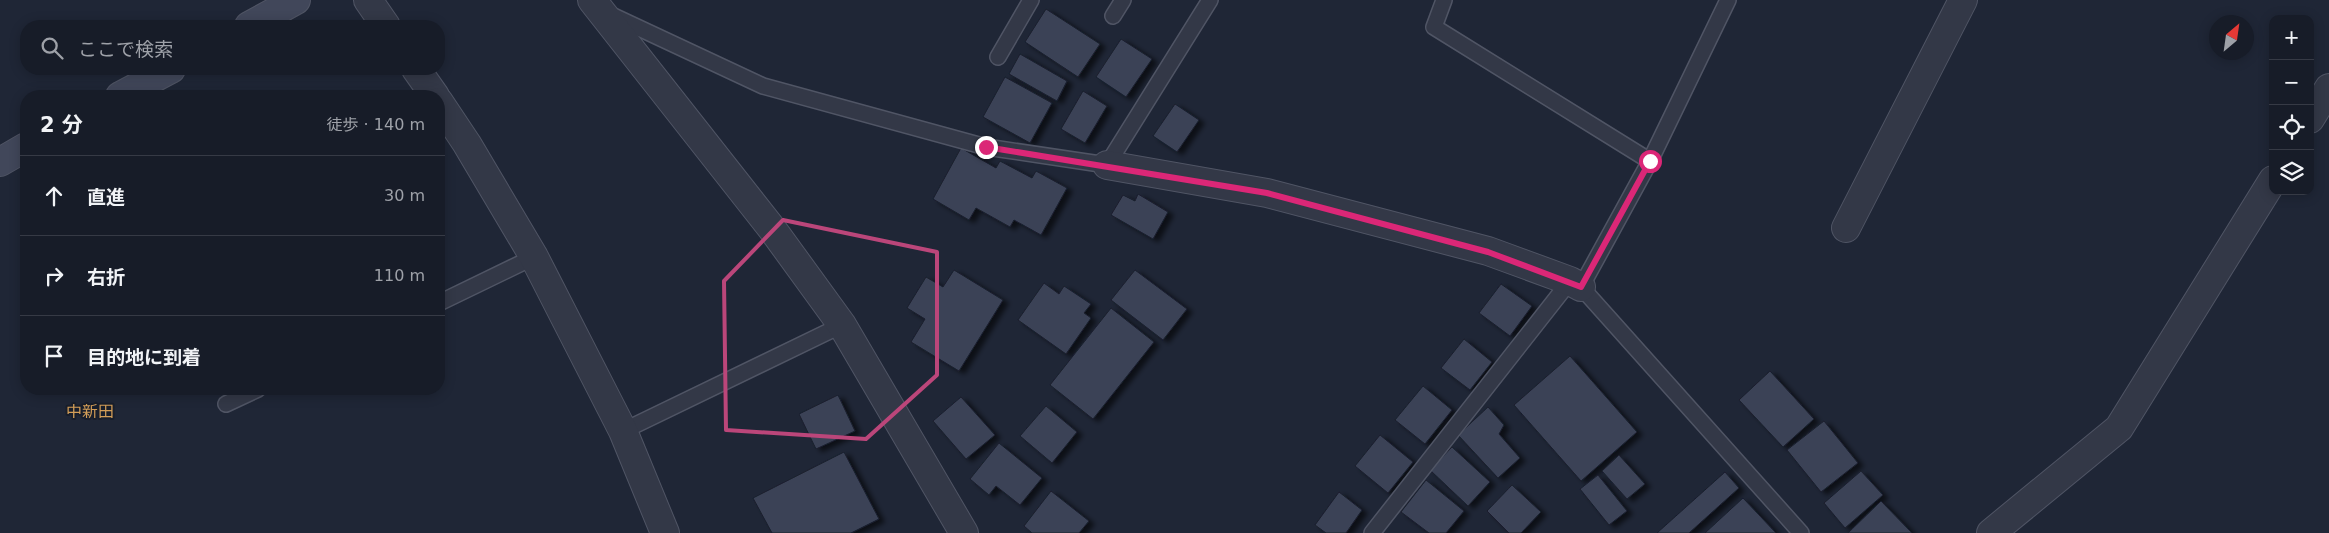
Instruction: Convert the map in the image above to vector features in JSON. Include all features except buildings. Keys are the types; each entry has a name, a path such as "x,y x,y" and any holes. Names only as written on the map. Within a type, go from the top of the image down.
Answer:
{"street":[{"path":"260,20 296,0"},
{"path":"368,0 382,20"},
{"path":"1846,228 1963,0"},
{"path":"596,5 773,230 842,324 964,533"},
{"path":"131,90 160,75"},
{"path":"420,75 431,90"},
{"path":"2314,112 2329,88"},
{"path":"445,111 468,144 534,258 623,431 665,533"},
{"path":"0,162 20,150"},
{"path":"1107,166 1267,193 1488,252 1575,284"},
{"path":"1990,533 2120,428 2269,186"}],"lane":[{"path":"998,57 1031,0"},
{"path":"1113,16 1123,0"},
{"path":"596,5 763,86 986,147 1107,166 1210,0"},
{"path":"1444,0 1434,27 1650,161"},
{"path":"1372,533 1575,284 1650,161 1728,0"},
{"path":"445,300 534,258"},
{"path":"1575,284 1801,533"},
{"path":"623,431 842,324"},
{"path":"226,404 245,395"}],"highlighted area":[{"path":"783,220 937,252 937,375 866,439 726,430 724,281"}],"district":[{"name":"中新田","path":"90,411"}],"route":[{"path":"986,147 1267,193 1488,252 1570,281 1581,287 1650,161"}]}
